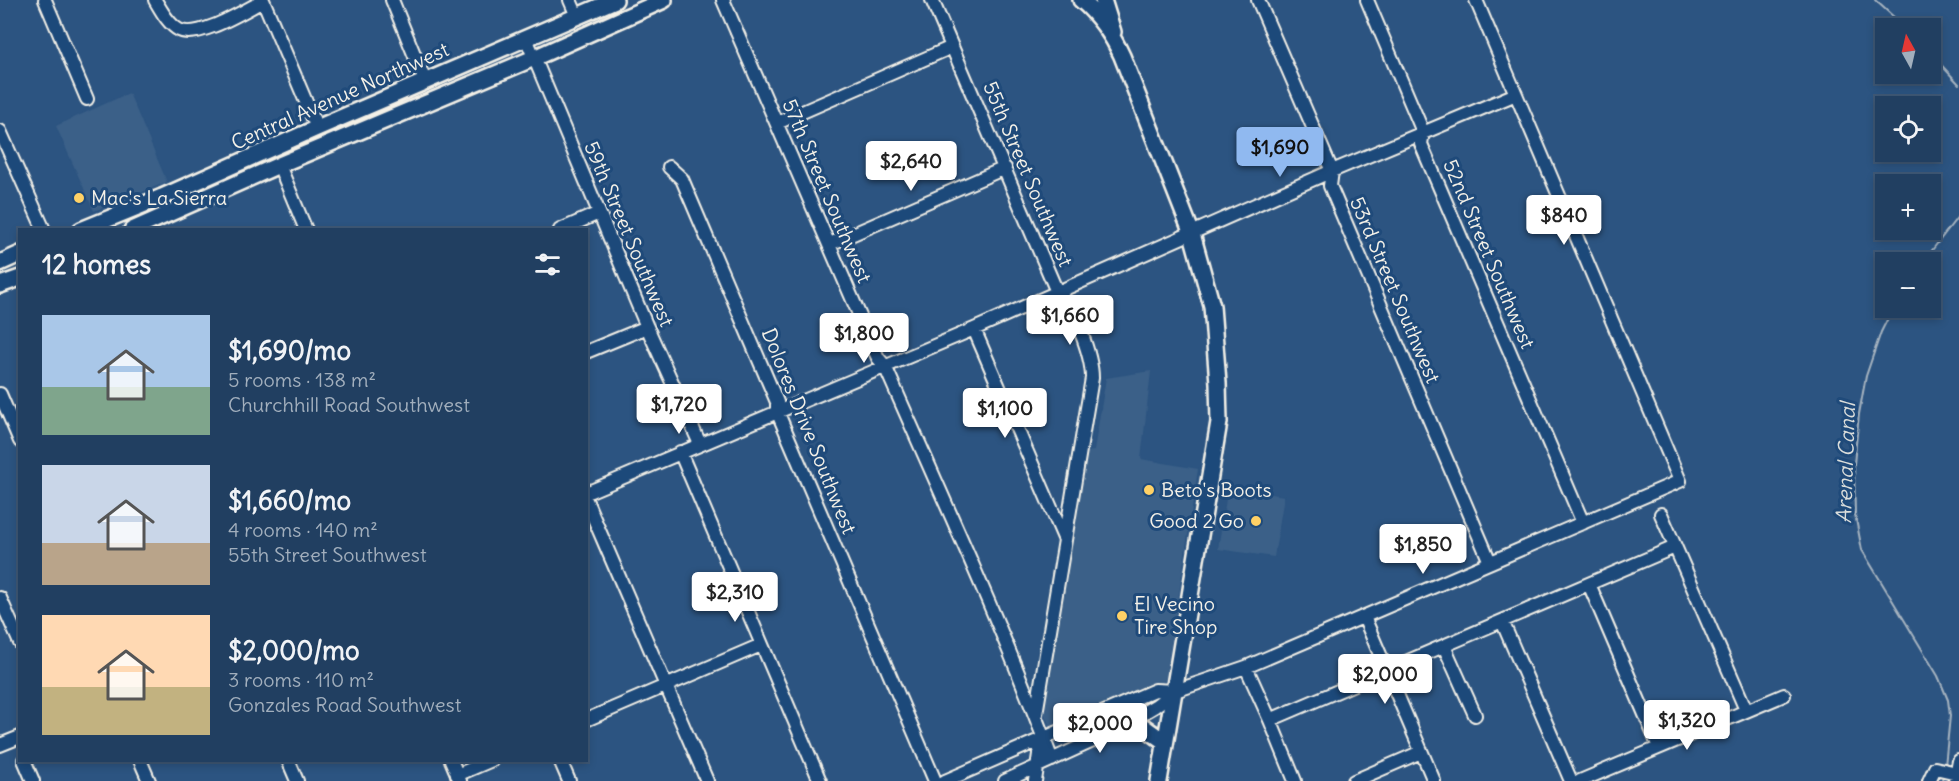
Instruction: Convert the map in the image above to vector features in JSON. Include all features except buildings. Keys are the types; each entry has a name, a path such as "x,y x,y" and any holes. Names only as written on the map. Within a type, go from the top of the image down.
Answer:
{"main road":[{"name":"Central Avenue Northwest","path":"86,228 615,0"},
{"path":"137,228 664,0"},
{"path":"1081,0 1090,8 1119,49"},
{"path":"1103,0 1119,49 1192,234 1212,306 1219,422 1159,781"},
{"path":"0,262 18,255"},
{"path":"0,285 18,279"},
{"path":"1123,725 1144,727 1166,742"}],"street":[{"path":"45,0 87,99"},
{"path":"155,0 162,13 180,30 196,32 263,1 317,128"},
{"path":"392,0 425,81"},
{"path":"570,0 577,16"},
{"name":"57th Street Southwest","path":"723,0 878,358 885,366 1036,715 1042,740 1052,760"},
{"name":"55th Street Southwest","path":"932,0 1057,292 1066,299 1089,353 1092,366 1092,378 1036,715"},
{"name":"53rd Street Southwest","path":"1258,0 1332,171 1330,186 1490,562"},
{"name":"52nd Street Southwest","path":"1367,0 1423,132 1421,144 1583,523"},
{"path":"1005,781 1038,768 1123,725 1175,691 1245,667 1680,481 1476,0"},
{"name":"59th Street Southwest","path":"526,38 647,327 700,444"},
{"path":"777,123 952,47"},
{"path":"588,491 974,328 1332,171 1516,94"},
{"path":"0,131 43,228"},
{"path":"279,165 305,228"},
{"name":"Dolores Drive Southwest","path":"669,166 682,179 777,402 777,411 935,781"},
{"path":"830,244 1005,168"},
{"path":"565,228 599,213"},
{"path":"588,351 647,327"},
{"path":"974,328 1064,538"},
{"path":"0,394 18,436"},
{"path":"680,452 820,781"},
{"path":"588,505 707,781"},
{"path":"1661,514 1746,710"},
{"path":"1270,720 1675,547"},
{"path":"1589,584 1659,747"},
{"path":"0,598 18,638"},
{"path":"1364,616 1434,781"},
{"path":"1502,621 1571,781"},
{"path":"588,719 761,645"},
{"path":"1444,646 1475,715"},
{"path":"1245,667 1270,720 1291,777"},
{"path":"945,781 1155,690 1175,691"},
{"path":"1580,781 1784,694"},
{"path":"1035,781 1042,740"},
{"path":"0,745 18,742"},
{"path":"1354,781 1421,752"},
{"path":"25,762 33,781"},
{"path":"141,762 149,781"},
{"path":"289,762 297,781"},
{"path":"452,762 459,778 488,762"},
{"path":"561,762 569,781"},
{"path":"1929,781 1935,768 1956,772"}],"shaded area":[{"path":"129,93 167,182 94,211 56,126"},
{"path":"1151,371 1141,459 1198,469 1166,679 1161,685 1051,729 1042,708 1086,452 1094,451 1106,378"},
{"path":"1228,487 1284,496 1274,557 1218,549"}],"waterway":[{"name":"Arenal Canal","path":"1875,0 1895,18"},
{"name":"Arenal Canal","path":"1941,65 1959,84"},
{"name":"Arenal Canal","path":"1931,252 1959,215"},
{"name":"Arenal Canal","path":"1888,318 1866,376 1859,414 1854,464 1855,514 1862,550 1938,676 1948,700 1950,716 1945,766"},
{"name":"Arenal Canal","path":"1942,781 1943,774"}],"place":[{"name":"Mac's La Sierra","path":"79,198"},
{"name":"Beto's Boots","path":"1149,490"},
{"name":"Good 2 Go","path":"1256,521"},
{"name":"El Vecino Tire Shop","path":"1122,616"}]}
